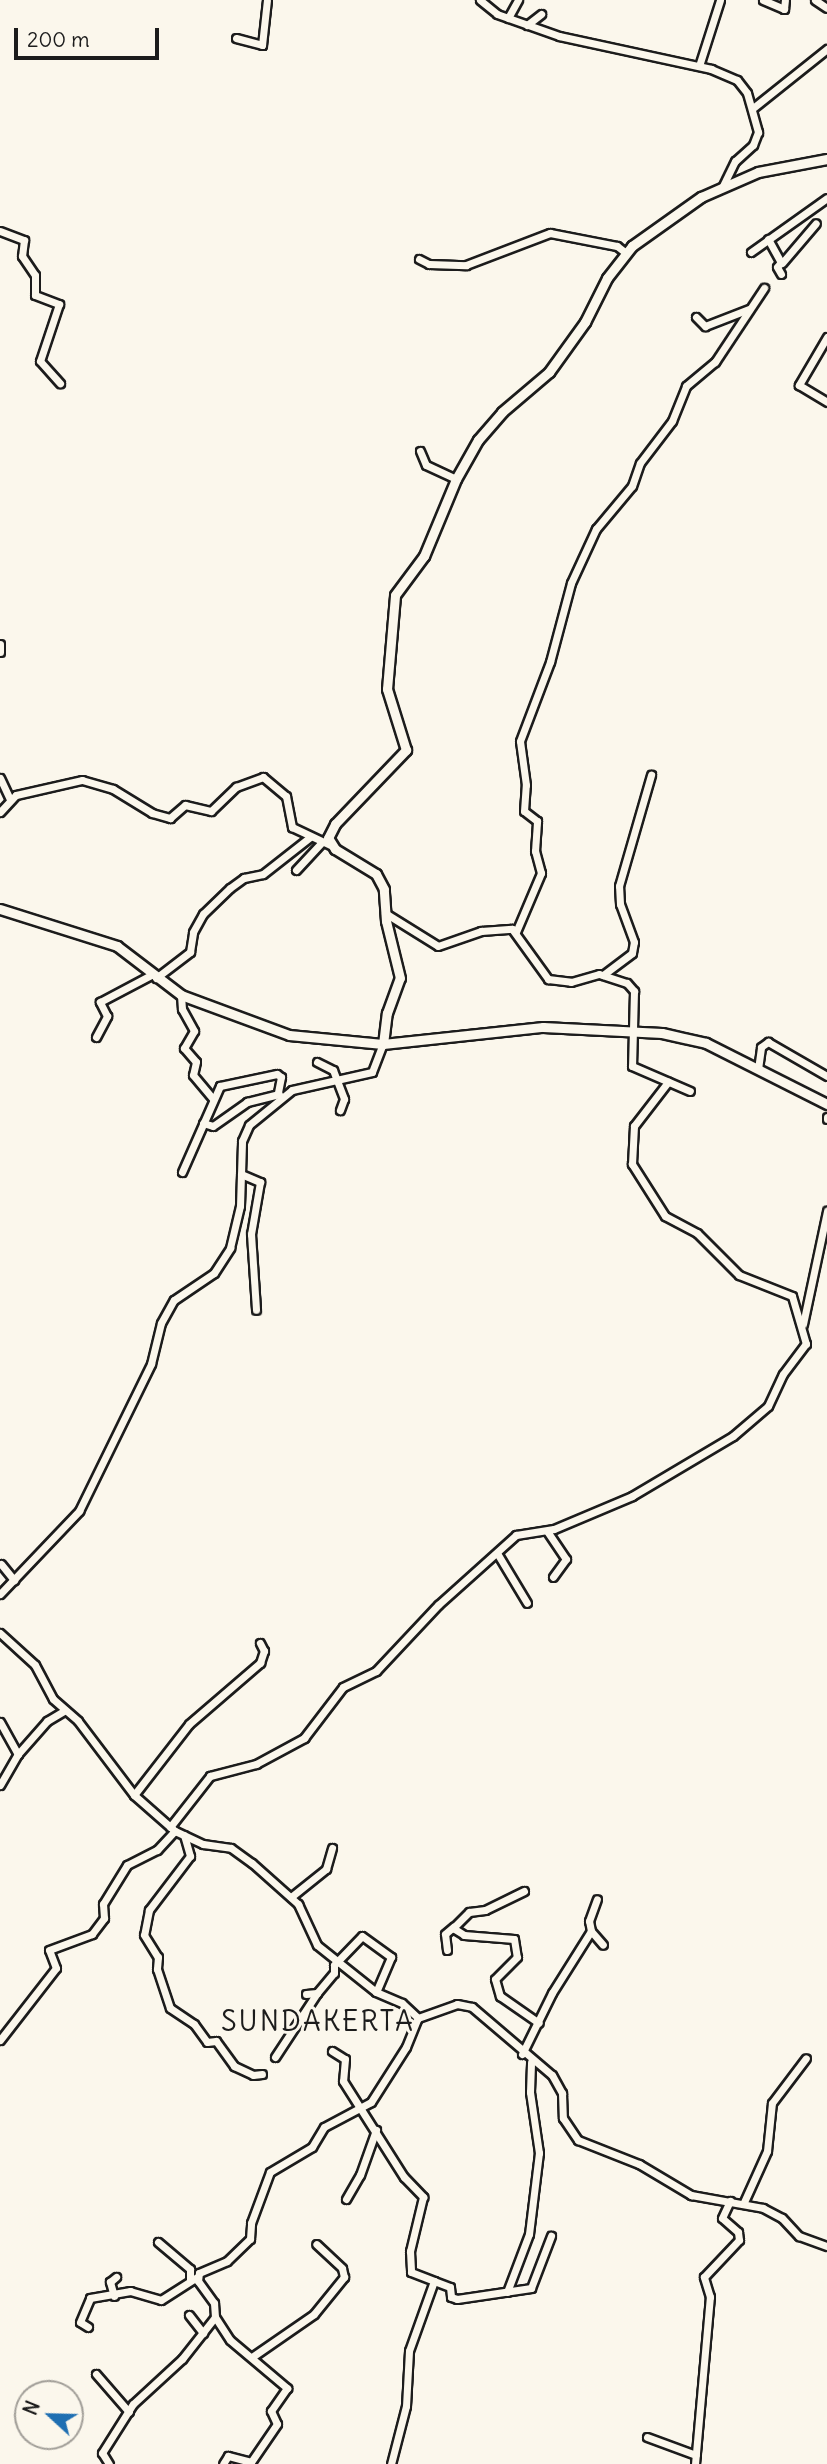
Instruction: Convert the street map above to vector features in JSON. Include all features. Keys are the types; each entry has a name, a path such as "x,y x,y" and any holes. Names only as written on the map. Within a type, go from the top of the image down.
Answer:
{"main road":[{"path":"383,1044 387,1013 400,978 379,878 326,844 331,829 405,750 387,689 393,602 424,555 456,479 492,421 549,372 626,253 702,197 758,172 827,159"},
{"path":"0,909 46,921 117,946 154,977 181,995 289,1035 383,1044 529,1027 634,1030 701,1041 827,1104"}],"street":[{"path":"236,38 262,45 267,0"},
{"path":"480,0 508,18 527,25 698,66 737,79 753,108 757,139 735,161 722,188"},
{"path":"508,18 518,0"},
{"path":"698,66 720,0"},
{"path":"763,0 784,9 785,0"},
{"path":"815,0 827,8"},
{"path":"527,25 541,13"},
{"path":"753,108 827,49"},
{"path":"751,251 827,198"},
{"path":"781,274 777,267 816,223"},
{"path":"0,231 23,240 22,256 35,275 35,295 58,302 54,328 40,361 60,383"},
{"path":"419,259 429,264 466,265 550,233 617,246 626,253"},
{"path":"768,239 782,263"},
{"path":"516,932 541,873 535,852 537,821 524,811 526,786 520,741 550,662 571,583 596,529 625,495 640,463 672,421 686,386 715,362 740,329 749,309 764,288"},
{"path":"696,317 705,326 749,309"},
{"path":"827,337 799,386 827,402"},
{"path":"421,451 426,466 456,479"},
{"path":"0,645 0,652"},
{"path":"516,932 547,979 571,982 603,975 632,953 634,942 620,904 620,886 651,775"},
{"path":"0,812 10,799 41,786 82,780 113,789 168,818 185,805 205,813 211,811 239,786 259,776 273,782 289,803 290,825 326,844 296,870"},
{"path":"0,778 10,799"},
{"path":"96,1037 107,1016 100,1002 154,977 190,952 193,932 203,914 230,888 244,878 263,874 310,837"},
{"path":"385,913 438,946 481,931 516,932"},
{"path":"603,975 634,989 632,1066 691,1091"},
{"path":"181,995 182,1009 194,1031 184,1048 196,1061 192,1075 214,1098"},
{"path":"758,1069 761,1047 768,1042 827,1076"},
{"path":"203,1123 213,1126 247,1102 372,1072 383,1044"},
{"path":"317,1062 331,1067 337,1079 344,1099 340,1110"},
{"path":"0,1594 79,1511 94,1487 151,1364 161,1323 174,1300 211,1276 225,1258 236,1237 245,1130 280,1095 281,1077 273,1074 220,1086 182,1172"},
{"path":"668,1082 634,1128 631,1162 645,1188 662,1213 697,1233 737,1273 789,1293 803,1325"},
{"path":"241,1174 260,1182 251,1234 256,1310"},
{"path":"0,2040 56,1968 49,1950 92,1934 105,1916 103,1904 127,1866 157,1850 210,1776 256,1764 304,1738 343,1687 376,1671 438,1605 518,1535 547,1531 632,1496 751,1423 768,1406 783,1374 803,1351 803,1325 827,1211"},
{"path":"547,1531 566,1559 554,1577"},
{"path":"497,1553 527,1603"},
{"path":"1,1564 14,1580"},
{"path":"0,1633 34,1665 49,1694 134,1795 184,1836 232,1849 291,1897 317,1945 376,1992 400,2003 418,2018"},
{"path":"134,1795 189,1724 260,1663 264,1651 260,1643"},
{"path":"0,1785 18,1754 47,1721 65,1710"},
{"path":"0,1722 18,1754"},
{"path":"184,1836 190,1856 149,1910 144,1935 158,1957 157,1969 170,2008 194,2024 207,2042 216,2041 234,2067 253,2075 262,2074"},
{"path":"291,1897 326,1869 332,1848"},
{"path":"447,1950 445,1934 469,1912 485,1910 524,1891"},
{"path":"597,1899 589,1921 591,1931 603,1945"},
{"path":"453,1927 464,1935 514,1939 517,1957 495,1979 499,1996 539,2024"},
{"path":"522,2054 552,1993 591,1931"},
{"path":"275,2057 317,1993 334,1973 338,1962 362,1936 384,1949 391,1964 376,1992"},
{"path":"306,1994 317,1993"},
{"path":"88,2327 80,2322 87,2300 114,2297 130,2291 161,2300 194,2278 201,2269 227,2261 251,2238 251,2221 270,2172 312,2147 324,2127 362,2109 388,2080 418,2018 467,2004 531,2062 546,2069 559,2085 563,2118 578,2140 639,2164 691,2196 744,2202 780,2217 801,2238 827,2246"},
{"path":"332,2051 345,2059 343,2081 404,2177 422,2194 416,2239 410,2251 411,2272 450,2287 455,2299 534,2286 551,2235"},
{"path":"744,2202 767,2151 772,2103 806,2058"},
{"path":"507,2292 529,2234 539,2153 531,2062"},
{"path":"346,2199 360,2175 376,2130"},
{"path":"646,2437 696,2460 710,2297 704,2277 739,2240 738,2231 722,2218 730,2201"},
{"path":"158,2242 190,2269 194,2278 214,2301 215,2317 230,2340 287,2388 271,2411 277,2424 251,2462 227,2456 223,2464"},
{"path":"252,2357 314,2314 344,2277 342,2267 316,2245"},
{"path":"114,2297 110,2282 116,2277"},
{"path":"390,2464 406,2406 410,2351 434,2281"},
{"path":"188,2315 203,2333"},
{"path":"109,2464 101,2460 129,2412 215,2317"},
{"path":"96,2374 129,2412"}],"district":[{"name":"SUNDAKERTA","path":"318,2021"}]}
